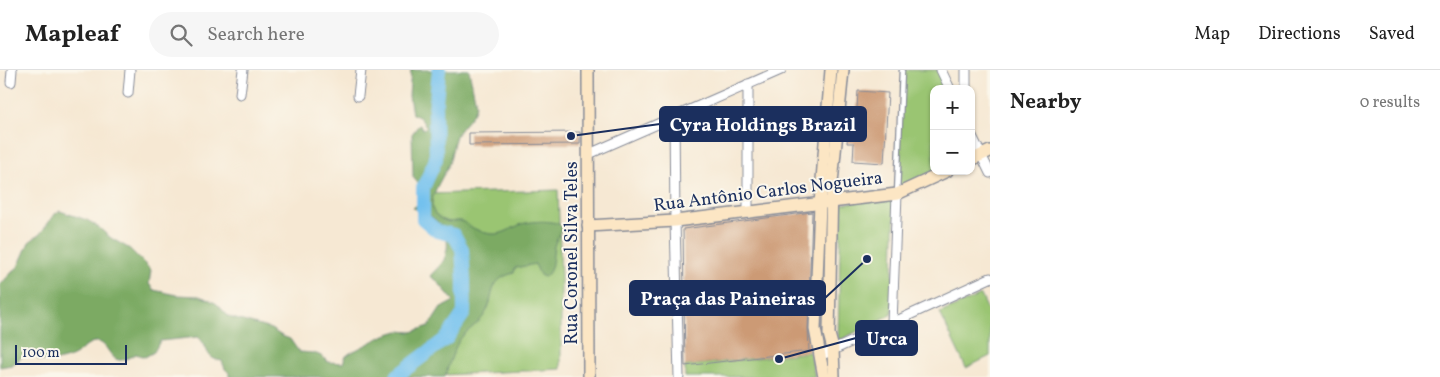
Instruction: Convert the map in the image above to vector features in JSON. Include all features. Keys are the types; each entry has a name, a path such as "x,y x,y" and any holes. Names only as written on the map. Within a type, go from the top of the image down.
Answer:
{"street":[{"path":"11,82 12,70"},
{"path":"128,93 130,70"},
{"path":"240,94 243,70"},
{"path":"358,96 360,70"},
{"name":"Rua Coronel Silva Teles","path":"588,70 589,377"},
{"path":"589,154 781,70"},
{"path":"824,377 816,329 826,203 831,70"},
{"path":"834,377 833,349 829,334 826,203 832,183 843,70"},
{"path":"941,70 948,85"},
{"path":"966,70 966,85"},
{"path":"748,84 748,213"},
{"path":"674,116 679,377"},
{"path":"975,142 990,173"},
{"name":"Rua Antônio Carlos Nogueira","path":"588,226 675,221 897,194 938,175"},
{"path":"892,323 897,194"},
{"path":"820,356 990,278"}],"lane":[{"path":"897,194 902,70"}],"green space":[{"path":"411,70 469,70 476,104 471,117 456,136 449,163 434,196 433,210 437,216 448,222 461,221 490,234 497,234 531,222 544,221 559,224 562,227 554,246 551,268 547,275 544,277 540,275 535,264 515,268 514,273 499,280 495,285 490,303 483,317 459,341 445,377 229,377 229,373 222,361 216,360 209,355 198,337 160,341 154,352 145,357 136,354 124,360 118,360 114,358 103,344 95,342 64,359 54,361 38,360 37,353 34,351 26,354 12,365 0,367 0,285 18,267 29,242 40,234 55,214 60,211 87,220 111,238 130,249 151,270 149,284 154,290 177,295 199,296 210,300 217,304 229,317 271,329 290,339 299,352 319,355 328,362 343,363 345,357 350,353 385,335 398,331 412,332 429,326 441,308 454,301 436,280 430,276 444,260 447,249 446,234 433,218 413,208 422,201 425,195 413,177 412,134 420,125 423,129 427,127 419,117 412,114 409,96"},
{"path":"903,70 941,70 948,85 930,85 930,173 897,194"},
{"path":"558,190 561,279 561,369 403,377 466,315 457,232 440,227 427,218 429,194"},
{"path":"895,196 892,314 838,341 841,204"},
{"path":"981,295 990,315 990,356 966,368 940,313"},
{"path":"810,352 815,377 685,377 685,366"}],"building":[{"path":"858,91 888,93 884,163 853,161 854,143 847,143 848,132 845,132 845,125 846,119 849,119 850,109 857,109"},
{"path":"580,132 580,144 469,145 469,133"},
{"path":"812,212 809,351 685,366 683,229"}],"waterway":[{"path":"397,377 447,338 464,313 462,249 454,235 437,231 423,219 423,188 436,159 435,111 439,70"}],"place":[{"name":"Cyra Holdings Brazil","path":"571,136"},
{"name":"Praça das Paineiras","path":"867,259"},
{"name":"Urca","path":"779,359"}]}
